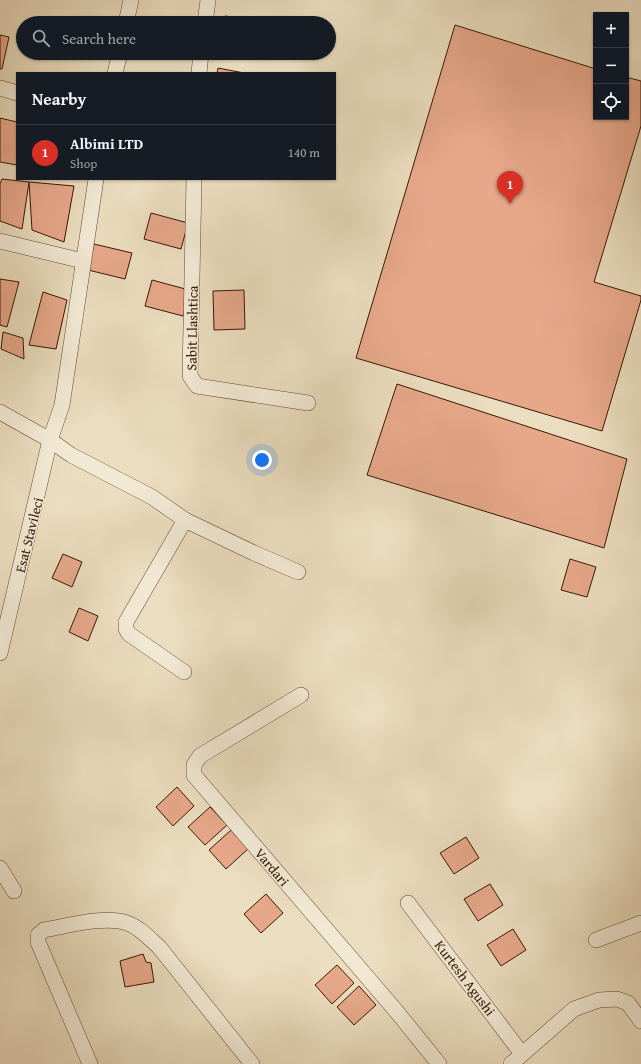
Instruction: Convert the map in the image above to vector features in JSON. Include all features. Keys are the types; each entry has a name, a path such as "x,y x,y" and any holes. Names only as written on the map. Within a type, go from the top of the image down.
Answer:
{"street":[{"path":"127,16 130,0"},
{"path":"206,16 208,0"},
{"path":"116,72 119,60"},
{"path":"199,72 200,60"},
{"path":"0,88 16,93"},
{"name":"Esat Stavileci","path":"0,654 50,440 62,405 96,180"},
{"name":"Sabit Llashtica","path":"194,180 190,376 197,386 308,403"},
{"path":"0,241 83,261"},
{"path":"0,412 50,440 71,455 152,497 185,520 298,572"},
{"path":"184,672 129,634 126,629 126,622 185,520"},
{"name":"Vardari","path":"300,695 200,756 194,765 194,775 397,1012 439,1064"},
{"path":"0,868 14,891"},
{"name":"Kurtesh Agushi","path":"408,902 516,1059 574,1009 598,1000 617,999 628,1003 641,1021"},
{"path":"90,1064 38,942 38,935 44,930 112,919 128,923 143,932 159,947 252,1064"},
{"path":"596,940 641,923"}],"building":[{"path":"455,25 593,68 593,120 629,120 629,78 641,81 641,126 594,282 641,296 602,431 356,358"},
{"path":"0,35 9,37 2,69 0,69"},
{"path":"218,68 239,72 217,72"},
{"path":"0,118 16,122 16,165 0,162"},
{"path":"2,179 29,182 22,229 0,221 0,184"},
{"path":"29,182 74,186 64,242 32,230"},
{"path":"151,213 188,223 181,249 144,239"},
{"path":"94,244 132,253 125,279 88,270"},
{"path":"0,279 19,282 7,327 0,325"},
{"path":"152,280 189,290 183,316 145,306"},
{"path":"244,290 245,329 214,330 213,291"},
{"path":"43,292 67,300 56,349 29,345"},
{"path":"3,332 23,338 24,359 1,349"},
{"path":"397,384 627,459 604,548 367,475"},
{"path":"63,554 82,562 72,587 52,578"},
{"path":"570,559 596,567 587,597 561,590"},
{"path":"79,608 98,616 88,641 69,632"},
{"path":"177,787 194,806 173,826 156,807"},
{"path":"210,807 227,825 205,845 188,827"},
{"path":"231,830 248,849 226,869 209,850"},
{"path":"466,837 479,858 454,874 440,853"},
{"path":"490,884 503,905 478,921 464,899"},
{"path":"266,894 283,913 261,933 244,914"},
{"path":"513,929 526,950 501,966 487,945"},
{"path":"143,954 146,962 151,963 154,982 125,987 120,961"},
{"path":"337,965 354,983 332,1004 315,985"},
{"path":"359,986 376,1005 354,1025 337,1007"}],"place":[{"name":"Albimi LTD","path":"510,204"}]}
